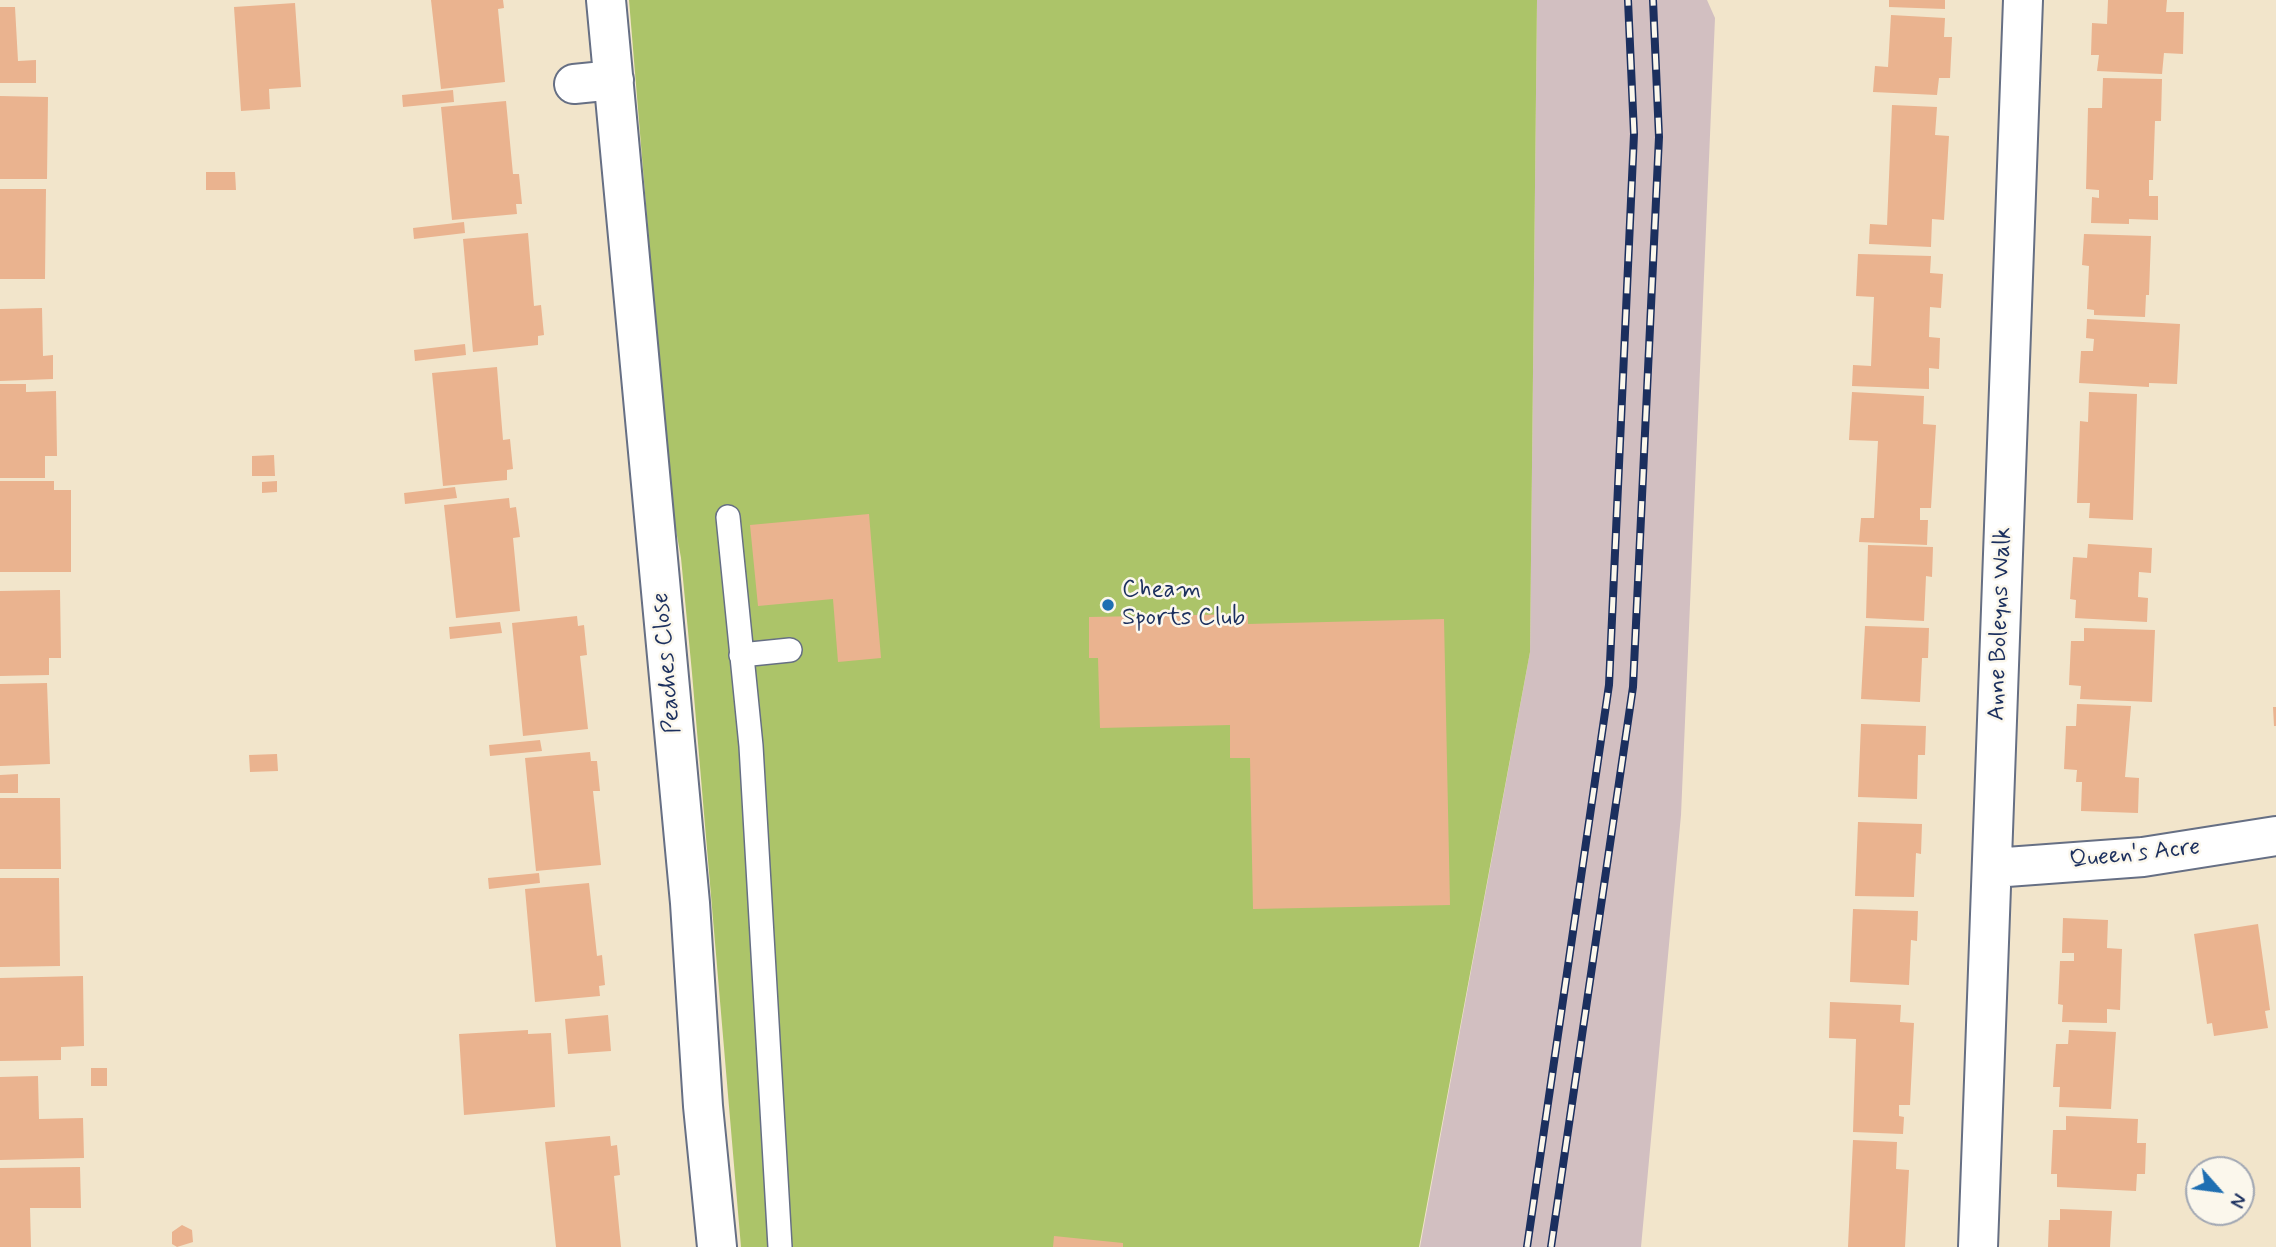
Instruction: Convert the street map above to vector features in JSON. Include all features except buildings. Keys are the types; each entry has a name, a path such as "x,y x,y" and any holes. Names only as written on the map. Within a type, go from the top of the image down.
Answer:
{"street":[{"name":"Peaches Close","path":"606,0 686,861 703,1106 717,1247"},
{"name":"Anne Boleyns Walk","path":"1978,1247 2023,0"},
{"path":"574,84 614,80"},
{"name":"Queen's Acre","path":"1993,868 2143,857 2276,836"}],"lane":[{"path":"728,517 751,746 780,1247"},
{"path":"741,655 790,650"}],"shaded area":[{"path":"1537,0 1707,0 1715,18 1681,815 1641,1247 1420,1247 1530,652"}],"green space":[{"name":"Cheam Sports Club","path":"629,0 1537,0 1530,652 1419,1247 741,1247 692,673 681,558 670,496"}],"railway":[{"path":"1527,1247 1609,685 1634,134 1628,0"},
{"path":"1551,1247 1633,687 1659,137 1653,0"}],"place":[{"name":"Cheam Sports Club","path":"1108,605"}]}
